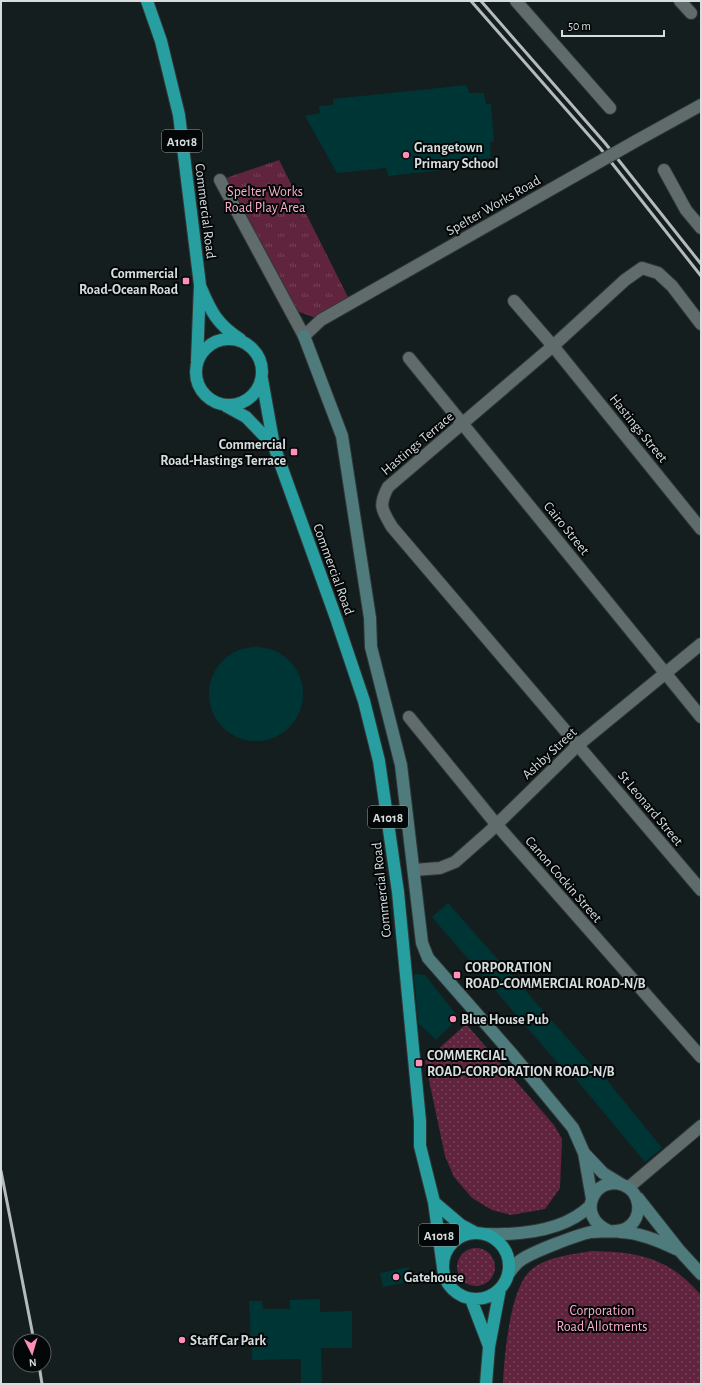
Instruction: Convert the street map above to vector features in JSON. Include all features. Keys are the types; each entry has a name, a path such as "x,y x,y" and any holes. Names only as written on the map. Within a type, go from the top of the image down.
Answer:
{"highway":[{"name":"Commercial Road","path":"147,1 161,41 179,115 200,285 197,361"},
{"name":"Commercial Road","path":"200,285 210,308 219,322 226,330 249,344"},
{"path":"225,338 238,339 249,344 255,349 263,367 262,379 260,385 251,398 241,404 224,405 207,398 202,392 196,377 197,361 202,352 210,344 225,338"},
{"name":"Commercial Road","path":"262,379 274,446 364,701 379,760 398,892 420,1121 420,1146 434,1202 443,1268"},
{"name":"Commercial Road","path":"224,405 246,417 274,446"},
{"name":"A1018","path":"434,1202 461,1225 481,1233"},
{"path":"486,1384 489,1347 500,1289 509,1274 509,1262 504,1248 496,1239 481,1233 460,1237 450,1245 444,1256 443,1268 450,1286 458,1293 472,1299 481,1299 500,1289"},
{"path":"472,1299 489,1347"}],"street":[{"path":"680,1 691,13"},
{"path":"524,4 610,108"},
{"name":"Spelter Works Road","path":"304,336 321,320 701,105"},
{"path":"664,170 686,210 701,228"},
{"path":"220,180 304,336"},
{"name":"Hastings Terrace","path":"578,745 392,527 382,511 382,499 388,487 464,424 625,280 642,268 658,273 672,286 701,324"},
{"name":"Hastings Street","path":"514,301 553,346 701,529"},
{"name":"Commercial Road","path":"304,336 342,436 370,618 371,647 401,765 422,943 428,958 513,1055 573,1128 584,1153"},
{"name":"Cairo Street","path":"409,358 701,717"},
{"name":"Ashby Street","path":"414,870 440,868 454,862 578,745 701,644"},
{"name":"Canon Cockin Street","path":"409,717 496,824 701,1057"},
{"name":"St Leonard Street","path":"578,745 701,890"},
{"path":"625,1186 701,1126"},
{"path":"584,1153 603,1173 625,1186 637,1197 679,1250 701,1274"},
{"path":"584,1153 591,1202 591,1214 601,1227 613,1231 626,1229 632,1224 638,1215 639,1206 637,1197"},
{"path":"481,1233 514,1235 551,1227 582,1214 603,1186 613,1183 625,1186"},
{"path":"509,1274 520,1260 535,1252 591,1232 632,1232 649,1237 679,1250"}],"green space":[{"name":"Spelter Works Road Play Area","path":"279,160 351,303 321,320 289,308 220,180"},
{"path":"466,1024 554,1125 562,1139 560,1188 545,1209 511,1215 492,1210 472,1198 454,1177 445,1156 425,1061"},
{"path":"476,1248 486,1251 492,1257 495,1267 492,1277 486,1283 476,1286 466,1283 460,1277 457,1267 460,1257 466,1251"},
{"name":"Corporation Road Allotments","path":"592,1251 625,1253 665,1265 689,1283 701,1295 701,1384 503,1384 509,1325 522,1281 529,1272 542,1263 559,1257"}],"building":[{"path":"467,85 469,93 484,93 486,104 491,104 494,142 490,142 491,158 460,161 460,168 388,176 386,168 337,173 305,116 320,113 319,106 333,105 333,99"},
{"path":"256,647 274,651 289,661 299,676 303,694 299,712 289,727 274,737 256,741 238,737 223,727 213,712 209,694 213,676 223,661 238,651"},
{"path":"448,903 591,1065 593,1063 662,1148 645,1162 571,1073 568,1075 432,917"},
{"path":"414,975 425,975 459,1018 436,1040 418,1023"},
{"name":"Gatehouse","path":"409,1267 412,1281 383,1287 380,1273"},
{"path":"320,1299 320,1312 352,1311 352,1348 321,1348 322,1384 301,1384 301,1359 252,1360 249,1301 262,1301 263,1309 290,1309 290,1300"}],"railway":[{"path":"471,1 600,148 701,276"},
{"path":"481,1 605,143 701,264"},
{"path":"1,1171 32,1333"},
{"path":"40,1373 42,1384"}],"place":[{"name":"Grangetown Primary School","path":"406,155"},
{"name":"Commercial Road-Ocean Road","path":"186,281"},
{"name":"Commercial Road-Hastings Terrace","path":"294,452"},
{"name":"CORPORATION ROAD-COMMERCIAL ROAD-N/B","path":"457,975"},
{"name":"Blue House Pub","path":"453,1019"},
{"name":"COMMERCIAL ROAD-CORPORATION ROAD-N/B","path":"419,1063"},
{"name":"Gatehouse","path":"396,1277"},
{"name":"Staff Car Park","path":"182,1340"}]}
